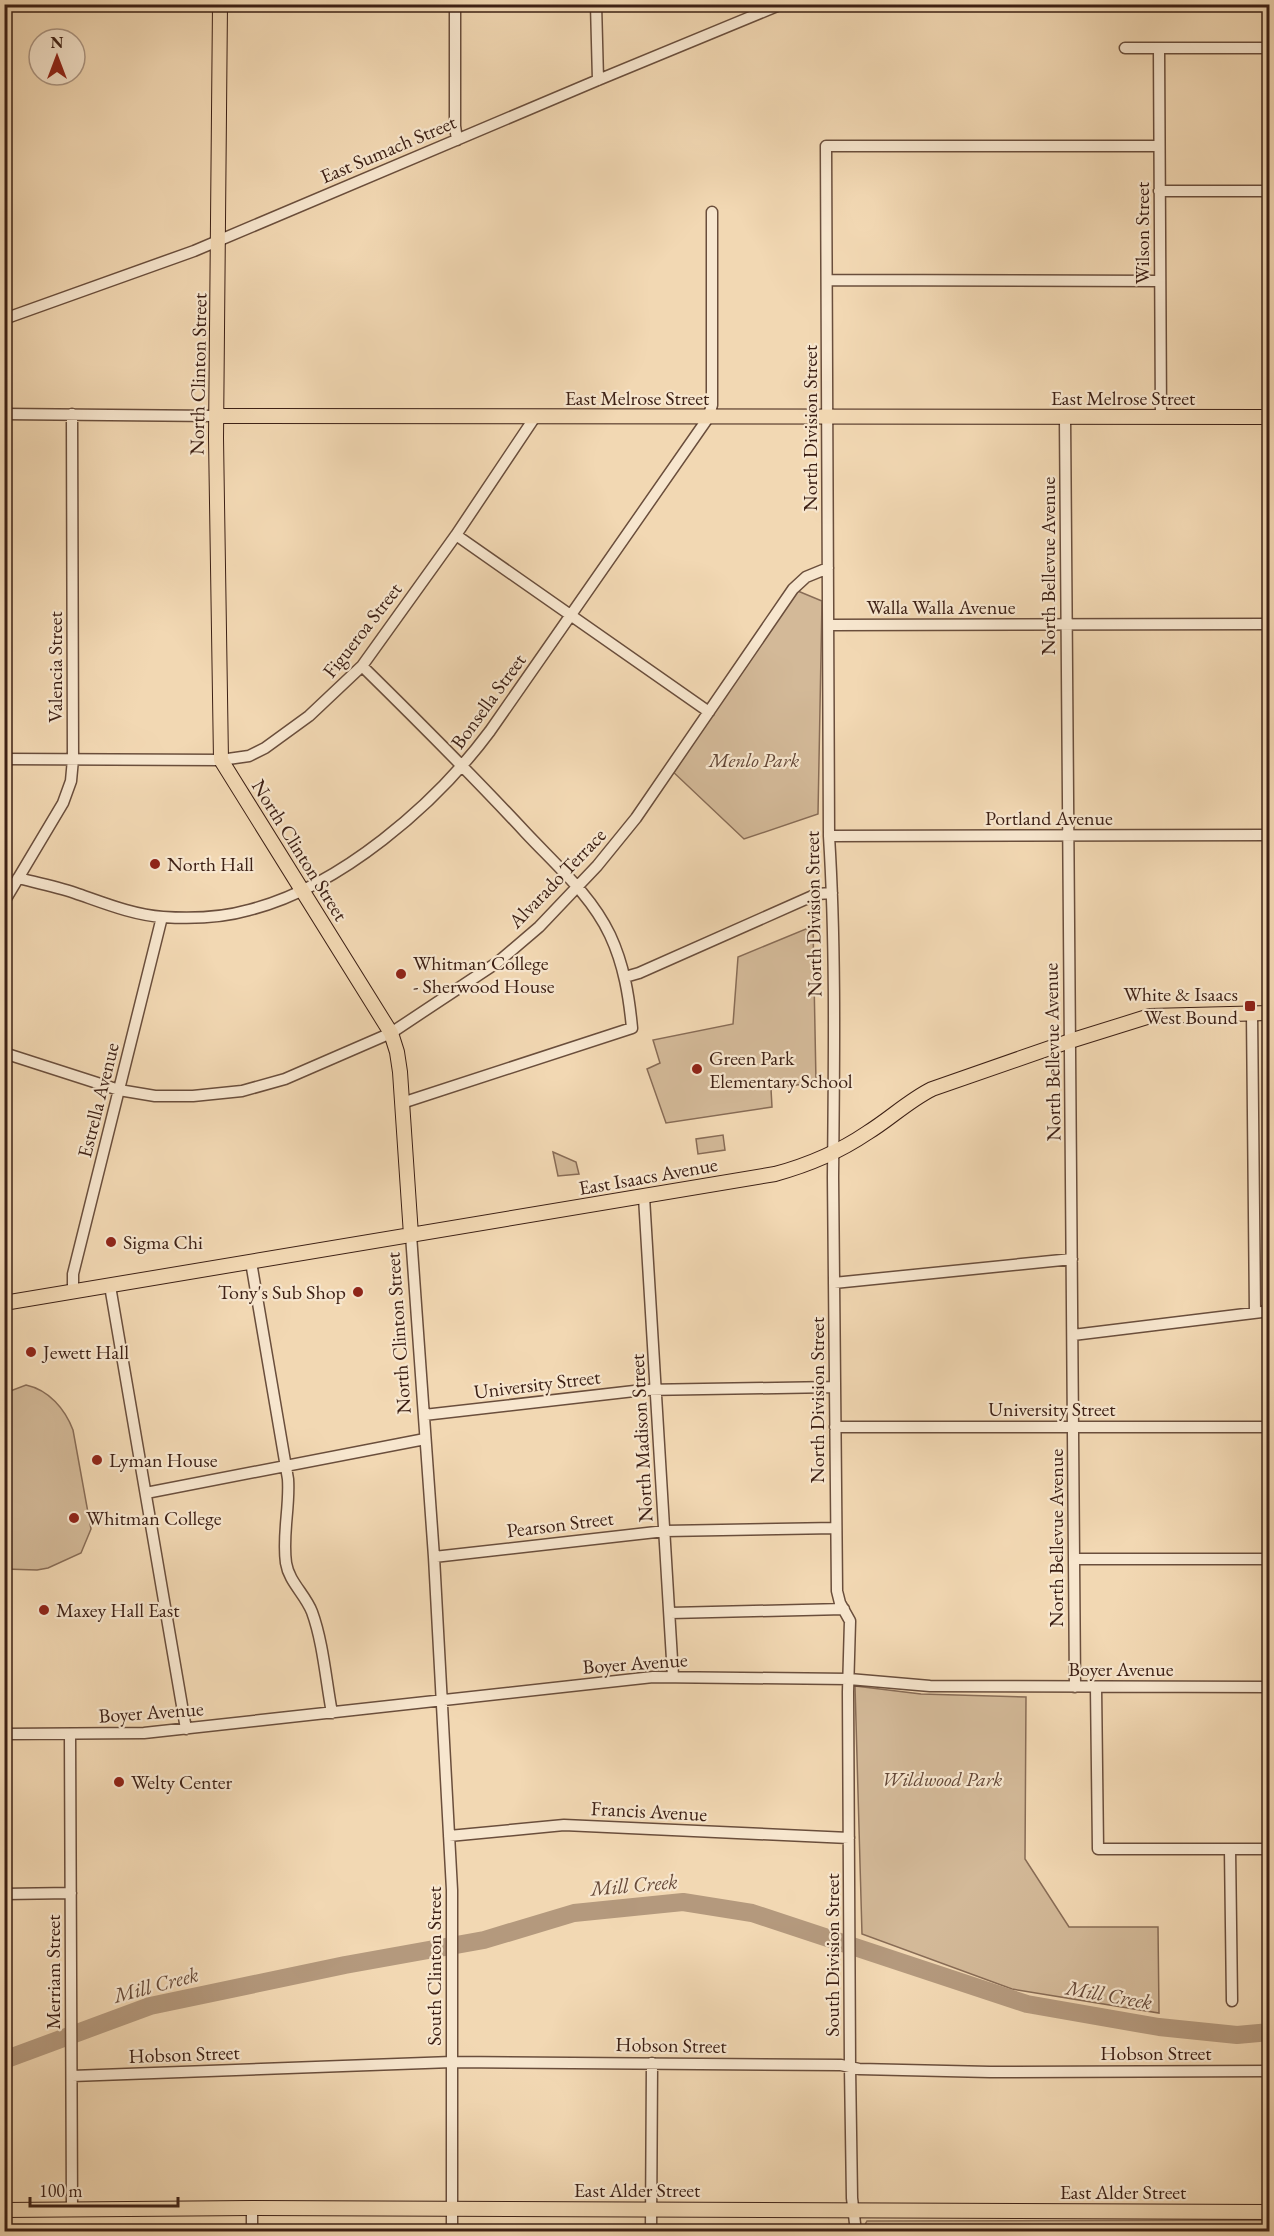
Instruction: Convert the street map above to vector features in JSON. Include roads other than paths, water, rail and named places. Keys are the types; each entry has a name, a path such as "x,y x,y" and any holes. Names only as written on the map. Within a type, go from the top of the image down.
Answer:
{"main road":[{"name":"North Clinton Street","path":"220,4 216,416 221,760 391,1033 397,1052 411,1235"},
{"name":"East Melrose Street","path":"216,416 1269,417"},
{"name":"East Isaacs Avenue","path":"4,1303 775,1174 833,1153 932,1089 1070,1041 1150,1016 1269,1013"},
{"name":"East Alder Street","path":"4,2210 252,2208 1269,2212"}],"street":[{"path":"455,4 457,140"},
{"path":"596,4 598,80"},
{"name":"East Sumach Street","path":"4,319 194,251 782,4"},
{"path":"1125,48 1269,48"},
{"name":"Wilson Street","path":"1159,48 1161,417"},
{"name":"North Division Street","path":"849,1679 850,1621 837,1591 836,1528 832,893 829,836 826,146 1159,146"},
{"path":"1159,191 1269,191"},
{"name":"Bonsella Street","path":"18,878 115,907 162,917 228,915 271,904 303,891 396,830 425,804 463,765 490,731 708,418 712,405 712,212"},
{"path":"827,280 1160,281"},
{"name":"East Melrose Street","path":"4,414 216,416"},
{"name":"Valencia Street","path":"4,902 68,792 73,759 72,414"},
{"name":"Figueroa Street","path":"4,759 221,760 249,756 265,748 309,716 363,666 456,535 535,417"},
{"name":"North Bellevue Avenue","path":"1065,418 1075,1687"},
{"path":"456,535 710,712"},
{"name":"Alvarado Terrace","path":"4,1053 100,1086 119,1090 173,1097 219,1095 242,1091 296,1075 391,1033 498,962 539,927 597,866 636,818 793,589 806,577 828,568"},
{"name":"Walla Walla Avenue","path":"829,625 1269,624"},
{"path":"363,666 463,765 577,887 597,913 609,935 625,977 633,1028 402,1103"},
{"name":"Portland Avenue","path":"829,836 1269,835"},
{"path":"625,977 817,894 832,893"},
{"name":"Estrella Avenue","path":"73,1292 74,1274 162,917"},
{"path":"1252,1013 1255,1312"},
{"name":"North Madison Street","path":"644,1197 674,1676"},
{"name":"North Clinton Street","path":"411,1235 434,1557 440,1700"},
{"path":"834,1283 1072,1259"},
{"path":"251,1262 289,1494 286,1564 290,1576 313,1614 332,1713"},
{"path":"110,1286 186,1729"},
{"path":"1073,1335 1269,1311"},
{"name":"University Street","path":"424,1415 656,1389 834,1388"},
{"name":"University Street","path":"835,1427 1269,1427"},
{"path":"146,1492 425,1439"},
{"name":"Pearson Street","path":"434,1557 665,1531 836,1528"},
{"path":"1075,1559 1269,1559"},
{"path":"670,1613 844,1609"},
{"name":"Boyer Avenue","path":"4,1734 130,1734 634,1678 674,1676 849,1679 930,1686 1269,1687"},
{"name":"South Division Street","path":"849,1679 850,2067 856,2232"},
{"path":"1096,1687 1098,1850 1269,1849"},
{"name":"South Clinton Street","path":"440,1700 453,1936 452,2232"},
{"name":"Merriam Street","path":"70,1734 72,2210"},
{"name":"Francis Avenue","path":"449,1836 564,1825 849,1838"},
{"path":"1230,1849 1232,2001"},
{"path":"4,1894 71,1893"},
{"name":"Hobson Street","path":"72,2076 452,2062 841,2065 990,2072 1269,2071"},
{"path":"651,2232 652,2063"},
{"path":"252,2208 252,2232"}],"waterway":[{"name":"Mill Creek","path":"4,2060 150,2006 345,1965 484,1940 574,1913 683,1902 752,1913 1027,2004 1159,2027 1237,2035 1270,2032"}],"place":[{"name":"North Hall","path":"155,864"},
{"name":"Whitman College - Sherwood House","path":"401,974"},
{"name":"White & Isaacs West Bound","path":"1250,1006"},
{"name":"Green Park Elementary School","path":"697,1069"},
{"name":"Sigma Chi","path":"111,1242"},
{"name":"Tony's Sub Shop","path":"358,1292"},
{"name":"Jewett Hall","path":"31,1352"},
{"name":"Lyman House","path":"97,1460"},
{"name":"Whitman College","path":"74,1518"},
{"name":"Maxey Hall East","path":"44,1610"},
{"name":"Welty Center","path":"119,1782"}],"park label":[{"name":"Menlo Park","path":"754,760"},
{"name":"Wildwood Park","path":"942,1779"}]}
